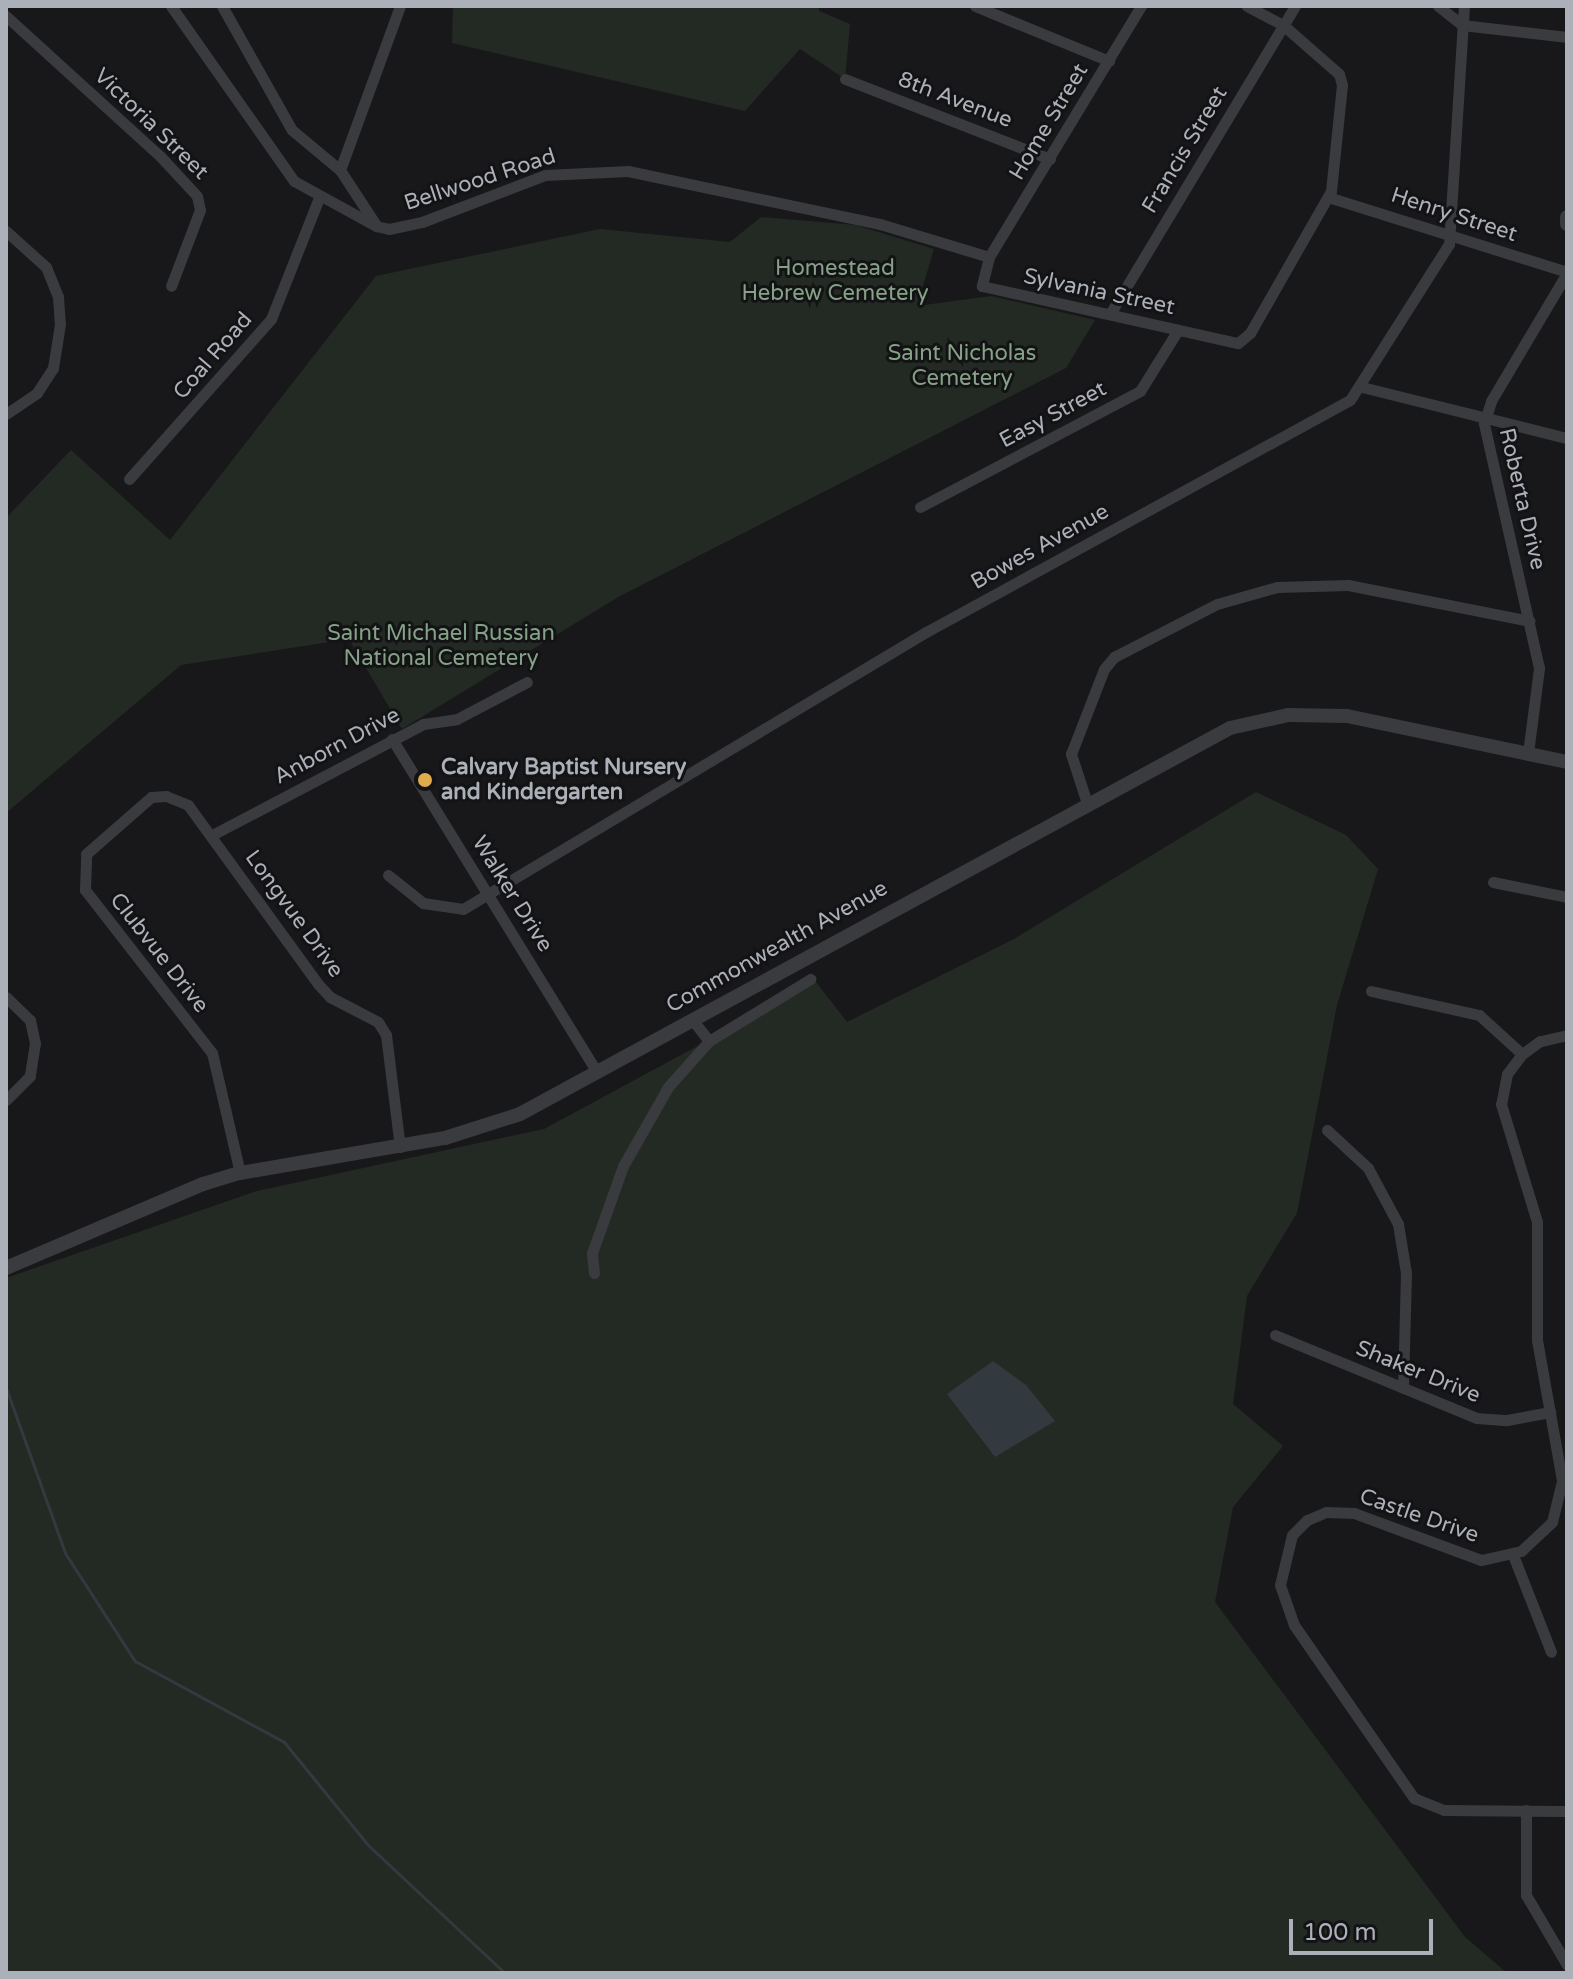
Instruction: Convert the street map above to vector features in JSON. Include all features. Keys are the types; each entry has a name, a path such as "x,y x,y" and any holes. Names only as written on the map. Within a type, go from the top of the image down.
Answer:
{"street":[{"name":"Bellwood Road","path":"171,6 294,181 319,198 376,226 389,229 422,222 545,175 628,171 880,224 989,257"},
{"path":"222,6 292,130 340,170 376,226"},
{"path":"340,170 400,6"},
{"path":"975,6 1109,61"},
{"name":"Home Street","path":"989,257 1141,6"},
{"path":"1247,6 1283,25 1341,79 1328,197"},
{"name":"Francis Street","path":"1110,314 1295,6"},
{"path":"1438,6 1462,25 1567,37"},
{"name":"Bowes Avenue","path":"388,875 423,903 463,909 926,632 1337,410 1362,387 1450,235 1464,6"},
{"name":"Victoria Street","path":"6,16 197,196 200,210 171,286"},
{"name":"8th Avenue","path":"845,79 1050,159"},
{"name":"Henry Street","path":"1328,197 1567,273"},
{"name":"Sylvania Street","path":"989,257 982,286 1238,343 1250,333 1328,197"},
{"name":"Coal Road","path":"129,479 271,319 319,198"},
{"path":"1567,217 1567,224"},
{"path":"6,231 46,267 58,297 60,324 53,368 37,393 6,414"},
{"name":"Roberta Drive","path":"1528,753 1540,681 1485,417 1567,273"},
{"name":"Easy Street","path":"920,507 1140,391 1178,330"},
{"path":"1362,387 1567,438"},
{"path":"1087,803 1073,772 1071,754 1104,669 1114,657 1208,608 1277,587 1348,585 1529,621"},
{"name":"Anborn Drive","path":"212,835 392,739 423,724 457,719 527,682"},
{"name":"Commonwealth Avenue","path":"6,1268 240,1173 400,1147 520,1114 1220,732 1278,716 1358,717 1567,762"},
{"name":"Walker Drive","path":"392,739 596,1071"},
{"name":"Longvue Drive","path":"166,796 188,805 330,997 378,1022 386,1035 400,1147"},
{"name":"Clubvue Drive","path":"166,796 134,808 86,854 85,890 212,1053 240,1173"},
{"path":"1493,882 1567,897"},
{"path":"594,1273 592,1253 623,1166 668,1087 709,1041 810,979"},
{"path":"1371,991 1479,1015 1522,1054"},
{"path":"6,997 30,1020 35,1043 30,1076 6,1100"},
{"path":"692,1019 709,1041"},
{"path":"1551,1652 1513,1555 1546,1530 1559,1503 1561,1471 1537,1333 1536,1214 1501,1104 1507,1074 1522,1054 1540,1041 1567,1035"},
{"path":"1327,1130 1368,1168 1398,1224 1406,1273 1403,1388"},
{"name":"Shaker Drive","path":"1275,1335 1485,1420 1550,1412"},
{"name":"Castle Drive","path":"1513,1555 1464,1557 1354,1513 1326,1512 1307,1520 1292,1535 1280,1585 1294,1625 1414,1798 1444,1810 1567,1811"},
{"path":"1526,1810 1526,1895 1567,1965"}],"green space":[{"path":"453,6 819,6 819,11 850,24 845,79 800,49 745,111 452,43"},
{"path":"761,217 855,225 934,249 917,306 991,296 1095,320 1066,368 620,596 402,729 349,639 181,665 6,813 6,518 71,450 170,540 376,276 600,229 730,242"},
{"path":"1256,792 1346,835 1378,869 1337,1005 1297,1213 1247,1296 1233,1404 1283,1446 1233,1507 1215,1602 1465,1937 1507,1973 6,1973 6,1278 257,1191 544,1129 816,982 847,1022 1014,939"}],"shaded area":[{"path":"993,1361 1026,1385 1055,1421 995,1457 947,1394"}],"waterway":[{"path":"6,1388 65,1553 135,1661 284,1742 368,1845 505,1973"}],"place":[{"name":"Calvary Baptist Nursery and Kindergarten","path":"425,780"}],"park label":[{"name":"Homestead Hebrew Cemetery","path":"835,280"},
{"name":"Saint Nicholas Cemetery","path":"962,366"},
{"name":"Saint Michael Russian National Cemetery","path":"441,646"}]}
